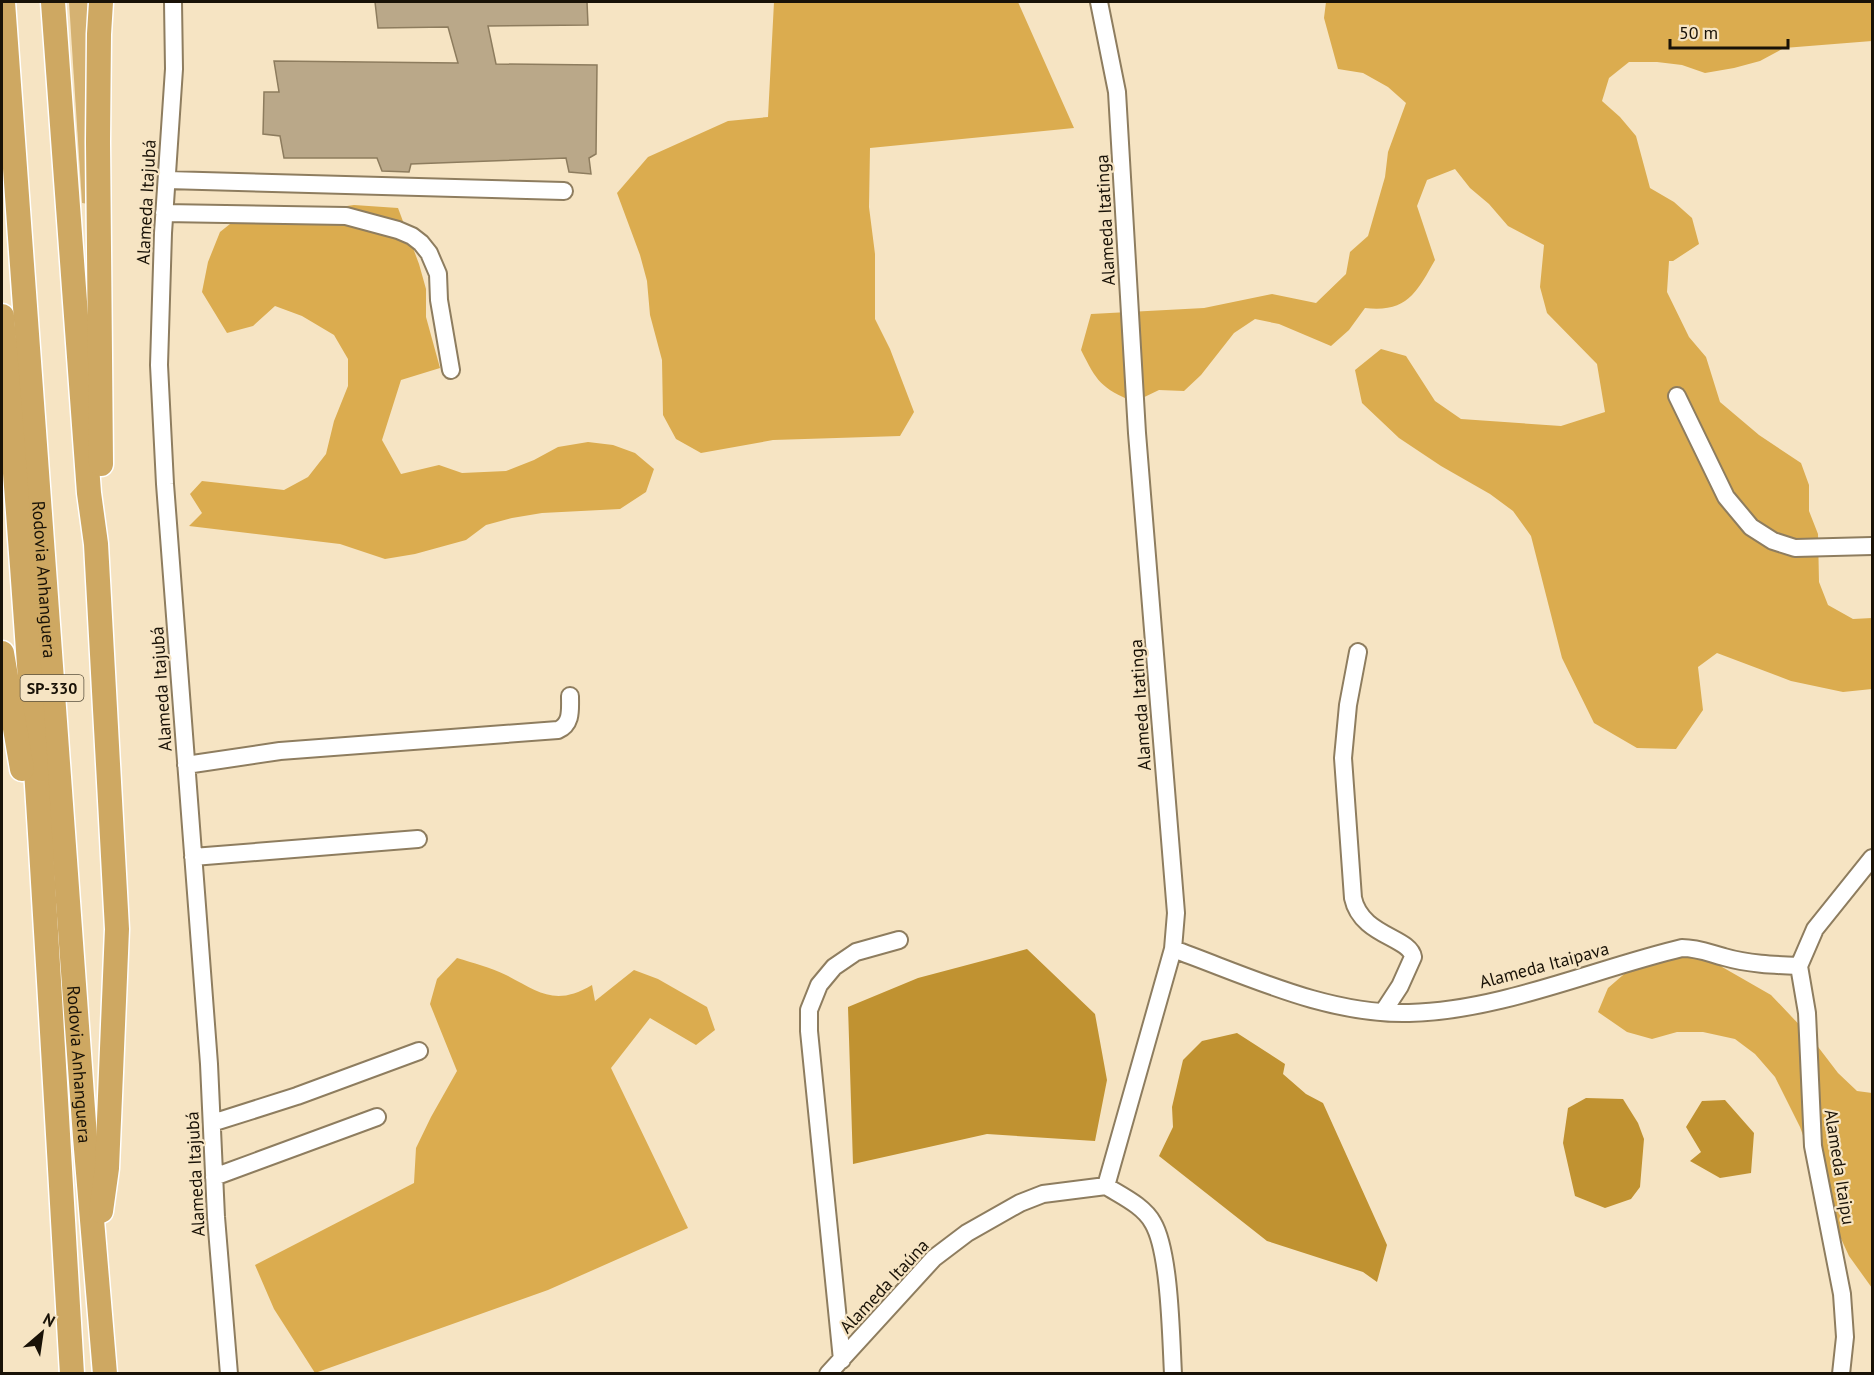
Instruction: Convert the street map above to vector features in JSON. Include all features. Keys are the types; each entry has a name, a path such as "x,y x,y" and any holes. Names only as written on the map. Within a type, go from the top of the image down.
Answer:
{"highway":[{"name":"Rodovia Anhanguera","path":"3,2 94,1255 105,1374"},
{"path":"52,2 88,482 96,544 117,929 107,1168 94,1255"},
{"path":"96,544 102,427 98,142 101,2"},
{"name":"Rodovia Anhanguera","path":"2,316 42,873 72,1374"},
{"path":"2,653 42,873"}],"street":[{"name":"Alameda Itajubá","path":"173,2 174,69 164,213 159,365 165,484 194,857 229,1374"},
{"name":"Alameda Itatinga","path":"1099,2 1117,92 1137,433 1176,914 1173,949 1106,1186"},
{"path":"167,180 564,191"},
{"path":"164,213 345,216 412,236 422,243 429,253 438,274 451,370"},
{"path":"1677,396 1726,497 1751,527 1773,541 1795,548 1872,546"},
{"path":"1358,652 1347,705 1343,758 1353,898 1355,909 1361,918 1377,931 1410,949 1413,957 1400,986 1383,1011"},
{"path":"186,765 279,751 558,730 564,728 568,721 570,696"},
{"path":"194,857 418,839"},
{"path":"1799,966 1815,929 1872,858"},
{"path":"842,1360 809,1031 809,1010 819,985 834,967 856,952 899,940"},
{"name":"Alameda Itaipava","path":"1173,949 1283,989 1334,1004 1408,1013 1440,1011 1503,998 1682,948 1694,948 1724,957 1764,964 1799,966"},
{"name":"Alameda Itaipu","path":"1799,966 1807,1013 1813,1146 1842,1294 1845,1337 1841,1374"},
{"path":"212,1123 297,1096 419,1051"},
{"path":"214,1177 377,1117"},
{"path":"1106,1186 1136,1205 1153,1221 1164,1262 1173,1374"},
{"name":"Alameda Itaúna","path":"828,1374 934,1258 967,1233 1012,1207 1043,1194 1106,1186"}],"shaded area":[{"path":"69,2 93,2 89,204 82,203"},
{"path":"774,2 1018,2 1074,128 870,148 869,207 875,254 875,319 890,349 914,412 900,436 773,440 701,453 676,439 663,415 662,360 650,315 647,281 617,193 648,157 728,121 768,117"},
{"path":"1326,2 1872,2 1872,41 1784,48 1760,61 1705,73 1682,65 1629,62 1609,78 1602,101 1636,136 1650,188 1674,202 1692,218 1699,244 1673,261 1669,261 1667,292 1689,337 1706,357 1720,402 1759,435 1801,463 1809,485 1809,511 1818,534 1819,582 1828,605 1853,619 1872,618 1872,689 1843,692 1791,681 1717,653 1698,667 1703,710 1676,749 1637,748 1594,723 1562,658 1531,536 1513,511 1490,494 1441,466 1399,438 1362,403 1355,370 1381,349 1406,356 1435,401 1461,419 1561,426 1605,412 1597,364 1547,313 1540,287 1544,245 1508,226 1489,204 1470,188 1455,169 1427,180 1417,206 1435,260 1416,291 1409,298 1391,307 1365,308 1349,330 1331,346 1279,324 1255,319 1234,333 1201,375 1184,391 1159,390 1134,402 1107,388 1096,377 1081,350 1091,314 1204,308 1272,294 1316,303 1346,274 1350,252 1368,236 1385,177 1388,152 1406,103 1388,87 1363,73 1338,69 1324,18"},
{"path":"354,205 398,208 426,289 426,317 440,368 401,380 382,440 401,474 439,465 462,473 506,471 558,447 588,442 613,445 635,453 654,469 646,492 620,509 542,513 512,518 486,525 466,540 415,554 385,559 340,544 189,526 202,513 190,494 202,481 284,490 308,477 326,454 334,421 348,386 348,359 334,335 302,316 275,306 253,326 227,333 202,292 208,262 220,232 240,216 278,216"},
{"path":"1027,949 1095,1014 1107,1080 1095,1141 987,1134 853,1164 848,1007 918,978"},
{"path":"1678,956 1703,956 1771,995 1809,1035 1838,1073 1857,1091 1872,1093 1872,1288 1849,1256 1800,1127 1775,1077 1755,1054 1735,1039 1703,1032 1677,1032 1652,1039 1627,1032 1598,1012 1608,988 1630,969"},
{"path":"457,958 494,970 547,995 568,995 592,985 595,1001 634,970 658,979 707,1007 715,1030 696,1045 650,1018 611,1068 688,1228 548,1290 315,1373 274,1309 255,1265 414,1183 416,1148 457,1071 430,1004 437,979"},
{"path":"1237,1033 1285,1064 1283,1074 1306,1094 1323,1103 1387,1245 1377,1282 1363,1272 1267,1241 1159,1156 1173,1127 1172,1107 1183,1060 1202,1041"},
{"path":"1586,1098 1623,1099 1638,1123 1644,1139 1640,1187 1631,1199 1605,1208 1575,1196 1563,1143 1568,1108"},
{"path":"1725,1100 1754,1133 1751,1173 1720,1178 1690,1161 1701,1152 1686,1127 1702,1101"}],"building":[{"path":"375,2 587,2 588,25 488,26 496,64 597,65 596,154 589,158 591,174 569,172 566,158 411,164 409,172 382,171 377,158 284,158 280,136 263,134 264,92 279,92 274,61 458,63 448,27 378,28"}]}
